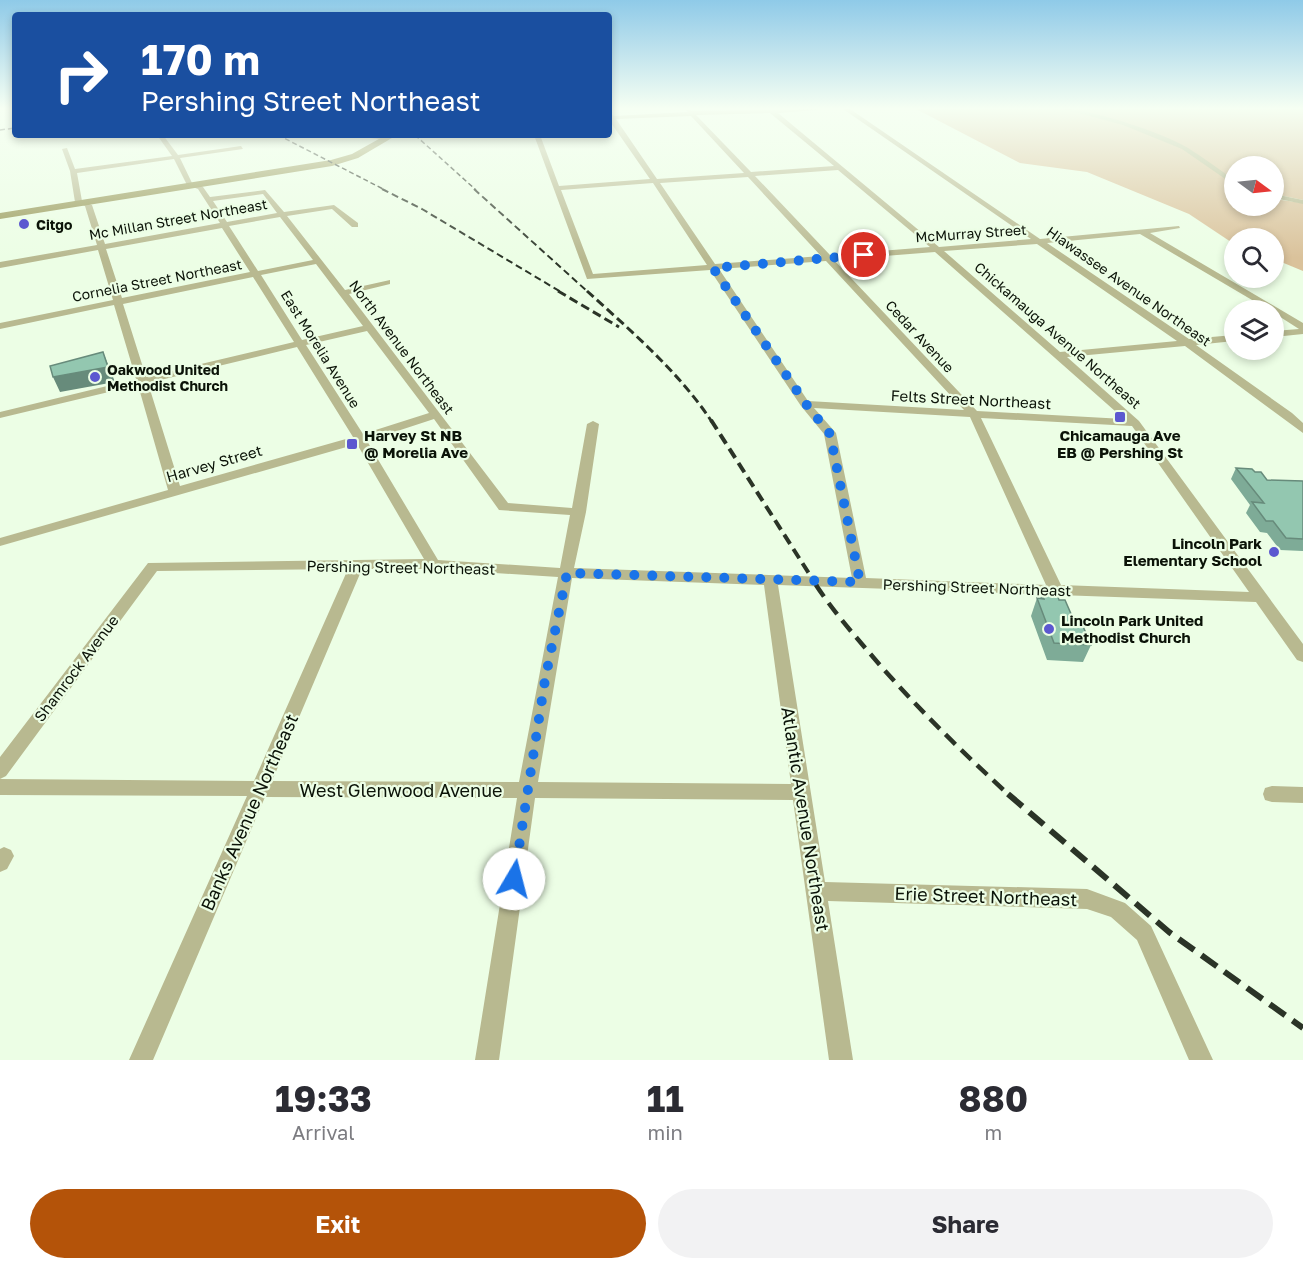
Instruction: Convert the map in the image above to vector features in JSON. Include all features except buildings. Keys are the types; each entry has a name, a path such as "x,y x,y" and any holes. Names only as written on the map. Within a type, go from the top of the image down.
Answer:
{"main road":[{"path":"0,216 196,186 347,158"}],"street":[{"path":"68,158 79,202 88,205 102,246 175,491"},
{"path":"73,171 165,158"},
{"name":"East Morelia Avenue","path":"177,158 189,184 201,188 225,225 360,439 434,564"},
{"path":"546,158 558,188 839,168"},
{"path":"639,158 806,404 830,434 860,582"},
{"name":"Cedar Avenue","path":"735,158 974,414 1056,590"},
{"name":"Chickamauga Avenue Northeast","path":"828,158 937,249 1136,423 1260,597 1297,639 1303,656"},
{"name":"Hiawassee Avenue Northeast","path":"919,158 1186,342 1288,415 1303,430"},
{"path":"1199,158 1224,176"},
{"name":"McMurray Street","path":"558,188 590,277 828,259 1176,228"},
{"name":"North Avenue Northeast","path":"208,200 263,191 370,327 504,507 579,512"},
{"path":"1284,198 1303,202"},
{"name":"Mc Millan Street Northeast","path":"0,265 325,207 334,207 355,225"},
{"path":"1143,232 1303,329"},
{"name":"Cornelia Street Northeast","path":"0,326 319,261"},
{"path":"344,293 387,282"},
{"path":"0,415 370,327"},
{"path":"1284,332 1303,329"},
{"path":"1060,355 1224,339"},
{"name":"Felts Street Northeast","path":"806,404 1136,423"},
{"name":"Harvey Street","path":"0,542 360,439 436,414"},
{"path":"488,1060 527,789 549,659 579,512 593,424"},
{"name":"Pershing Street Northeast","path":"153,566 434,564 567,573 1260,597"},
{"name":"Banks Avenue Northeast","path":"141,1060 357,565"},
{"name":"Shamrock Avenue","path":"0,771 153,566"},
{"name":"Atlantic Avenue Northeast","path":"770,579 841,1060"},
{"name":"West Glenwood Avenue","path":"0,787 802,792"},
{"path":"1272,794 1303,795"},
{"name":"Erie Street Northeast","path":"817,891 1087,899 1119,910 1144,933 1201,1060"}],"shaded area":[{"path":"1011,158 1224,158 1224,216 1284,216 1284,200 1303,203 1303,271 1284,263 1284,228 1224,228 1224,237 1189,214 1087,172 1020,163"},
{"path":"1284,158 1303,158 1303,200 1284,196"}],"railway":[{"path":"324,158 385,190"},
{"path":"441,158 476,190"},
{"path":"382,189 422,209 561,292"},
{"path":"474,189 588,292"},
{"path":"558,291 619,327"},
{"path":"587,291 670,369 712,422"},
{"path":"711,420 817,586"},
{"path":"816,585 847,626 901,688 1009,795"},
{"path":"1008,794 1169,932 1303,1028"}],"place":[{"name":"Citgo","path":"24,224"},
{"name":"Oakwood United Methodist Church","path":"95,377"},
{"name":"Chicamauga Ave EB @ Pershing St","path":"1120,417"},
{"name":"Harvey St NB @ Morelia Ave","path":"352,444"},
{"name":"Lincoln Park Elementary School","path":"1274,552"},
{"name":"Lincoln Park United Methodist Church","path":"1049,629"}],"route":[{"path":"514,879 545,680 567,573 860,582 830,434 806,404 713,268 864,255"}]}
